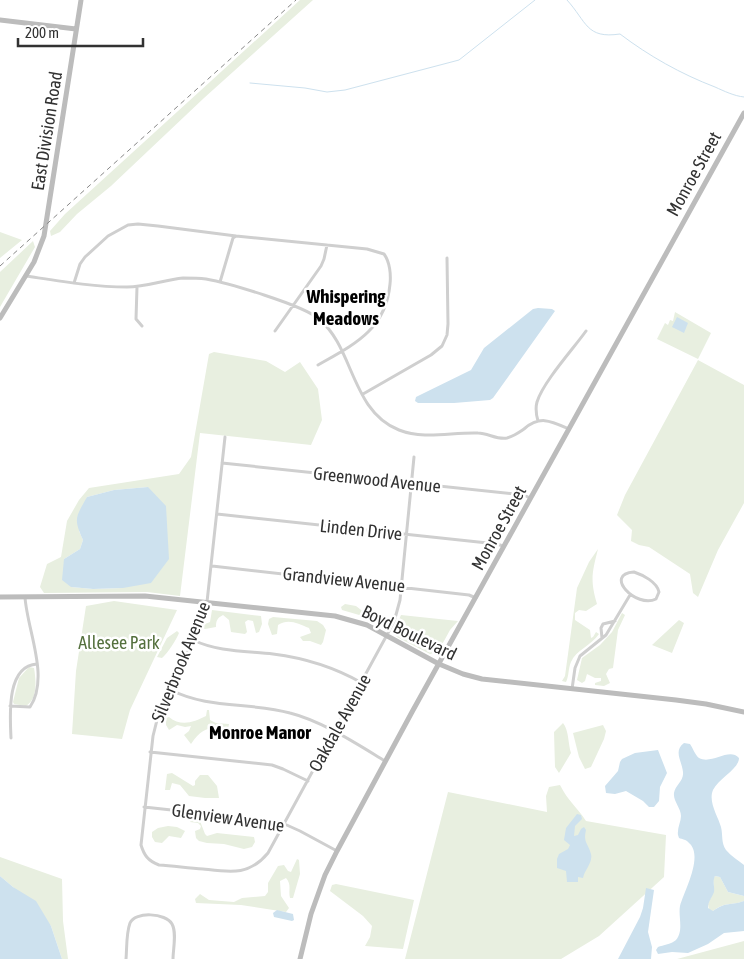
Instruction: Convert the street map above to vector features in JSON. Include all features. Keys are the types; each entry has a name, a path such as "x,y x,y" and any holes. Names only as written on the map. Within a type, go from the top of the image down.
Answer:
{"street":[{"name":"East Division Road","path":"0,318 26,276 44,236 81,0"},
{"path":"0,20 76,29"},
{"name":"Monroe Street","path":"300,959 311,914 322,882 337,851 744,113"},
{"path":"74,282 80,264 85,257 108,236 128,225 138,224 381,252 386,257 389,268 389,290 382,313 366,335 318,365"},
{"path":"220,282 233,238 236,236"},
{"path":"275,331 321,266 327,245"},
{"path":"363,394 431,356 442,346 447,335 448,324 448,258"},
{"path":"26,276 137,287 183,278 206,279 309,312 325,324 332,334 372,410 382,421 410,434 437,436 476,433 503,438 514,436 528,425 545,420 569,429"},
{"path":"137,287 136,319 142,326"},
{"path":"538,421 536,408 541,394 586,331"},
{"name":"Silverbrook Avenue","path":"146,856 141,845 154,728 194,640 207,602 225,436"},
{"name":"Oakdale Avenue","path":"146,856 153,863 159,865 229,872 241,871 261,862 268,853 362,683 398,612 414,457"},
{"name":"Greenwood Avenue","path":"222,463 524,495 531,498"},
{"name":"Linden Drive","path":"217,514 497,544 504,547"},
{"name":"Grandview Avenue","path":"211,566 469,594 476,598"},
{"path":"627,572 641,574 658,588 658,597 650,602 630,595 622,587 621,582 627,572"},
{"path":"572,688 575,668 580,656 602,639 630,595"},
{"name":"Boyd Boulevard","path":"0,597 145,596 335,616 367,625 439,664 463,674 482,679 706,704 744,712"},
{"path":"10,706 30,707 36,698 37,664 34,641 26,612 25,597"},
{"path":"602,639 601,628 603,624 615,621"},
{"path":"194,640 212,647 307,660 362,683"},
{"path":"11,738 10,706 14,685 20,672 30,664 37,664"},
{"path":"171,690 206,702 290,713 309,719 386,761"},
{"path":"150,752 272,766 308,781"},
{"name":"Glenview Avenue","path":"144,807 274,821 284,824 337,851"},
{"path":"126,959 130,924 134,918 140,915 162,917 172,923 174,932 173,959"}],"green space":[{"path":"300,0 313,0 204,98 111,186 77,214 60,232 51,236 50,231 65,214"},
{"path":"0,232 22,240 0,258"},
{"path":"33,241 35,247 0,307 0,272"},
{"path":"675,312 711,333 698,359 657,339 665,323 668,325 670,320 673,321"},
{"path":"214,352 266,361 285,372 300,362 318,389 322,420 311,445 200,433 180,596 147,592 44,593 40,587 47,564 61,557 67,521 79,500 89,488 179,474 191,457 209,354","holes":["148,487 123,588 93,589 71,587 64,559 80,549 83,540 79,531 87,497 114,490"]},
{"path":"698,360 744,385 744,503 718,550 698,597 693,593 690,574 649,547 631,541 632,530 617,515 625,495"},
{"path":"598,549 593,576 593,589 597,604 586,611 579,610 575,613 575,620 590,630 591,638 596,632 599,634 573,658 566,682 562,681 565,676 577,588 589,562"},
{"name":"Allesee Park","path":"114,601 177,610 130,710 122,739 72,734 76,671 86,606"},
{"path":"345,604 356,606 365,613 373,614 373,619 342,610 341,607"},
{"path":"212,610 261,616 262,624 259,632 256,633 253,621 248,620 245,622 247,632 245,634 231,632 229,620 223,615 217,620 216,627 205,629 203,628 205,624 210,622"},
{"path":"622,613 625,615 618,630 613,668 609,669 606,674 610,683 604,686 595,685 595,683 601,681 601,678 595,678 587,674 585,681 582,683 577,680 582,658 600,645 612,632"},
{"path":"401,615 458,621 450,630 438,652 430,654 397,637 393,633"},
{"path":"273,617 317,621 326,630 323,642 321,645 310,641 303,641 300,637 311,633 309,628 290,622 278,625 277,634 272,635 268,624 269,619"},
{"path":"679,620 684,623 672,653 652,645"},
{"path":"177,631 179,633 167,653 162,658 157,657 167,638"},
{"path":"29,667 34,668 35,673 36,683 33,699 26,706 14,704 19,678"},
{"path":"207,710 209,710 210,720 216,723 229,724 228,729 207,729 199,734 191,744 184,735 191,726 177,725 169,730 166,725 166,718 169,717 183,723 192,722 206,716"},
{"path":"563,723 571,753 559,773 555,767 554,732"},
{"path":"603,725 606,731 604,739 591,767 585,769 579,757 573,733"},
{"path":"172,773 193,786 200,775 208,775 217,786 219,798 189,796 180,785 172,783 170,790 165,790 167,774"},
{"path":"560,785 586,821 666,835 664,877 599,936 561,959 405,959 448,792 547,812 546,796 549,787"},
{"path":"192,819 200,821 207,836 217,833 254,837 255,842 252,847 244,849 199,841 196,838 195,831 200,829 201,826 198,823 190,822"},
{"path":"177,827 185,831 181,838 169,836 162,843 155,842 152,832 158,828"},
{"path":"0,857 62,879 63,921 68,959 62,959 51,926 0,876"},
{"path":"297,859 299,860 300,874 293,898 290,898 289,885 286,878 280,881 281,896 289,908 286,912 241,905 196,903 195,899 200,894 209,900 234,902 242,898 265,896 268,892 268,883 278,866 284,865 291,872"},
{"path":"715,876 720,877 728,892 744,896 744,901 725,905 713,911 709,910 708,904 714,890 713,879"},
{"path":"336,884 414,900 403,949 365,946 370,937 372,926 363,916 330,891 332,885"},
{"path":"744,941 744,959 677,959"}],"water":[{"path":"533,309 555,311 493,398 490,400 454,403 418,403 415,401 416,397 471,370 484,348"},
{"path":"677,317 688,323 684,333 672,327"},
{"path":"148,487 166,506 169,559 151,583 123,588 93,589 71,587 62,580 64,559 80,549 83,540 77,518 87,497 114,490"},
{"path":"684,743 690,744 698,757 704,760 730,754 739,758 736,766 713,790 712,799 721,827 724,847 744,865 744,896 728,892 720,877 715,876 714,892 709,901 708,908 713,911 725,905 744,901 744,931 724,933 708,944 688,953 672,952 658,954 656,950 658,947 676,940 680,932 680,906 694,865 693,849 688,842 679,838 678,835 681,816 674,796 683,775 679,749"},
{"path":"658,750 667,773 660,787 659,801 654,807 649,807 626,791 615,794 606,793 605,786 618,771 622,759 635,753"},
{"path":"577,814 581,815 582,819 575,826 574,836 578,835 584,827 586,830 585,840 591,854 591,860 583,878 578,877 578,882 567,882 566,871 557,868 557,859 559,854 568,849 570,845 564,840 566,828"},
{"path":"0,876 13,887 36,901 51,926 62,959 0,959"},
{"path":"646,888 654,890 648,932 652,947 651,959 618,959 640,917"},
{"path":"277,910 293,914 294,920 274,917 273,913"}],"waterway":[{"path":"250,83 327,92 345,90 459,60 535,0"},
{"path":"567,0 588,27 594,31 600,34 620,34 642,50 678,70 702,82 744,97"}],"railway":[{"path":"0,266 296,0"}],"district":[{"name":"Whispering Meadows","path":"346,307"},
{"name":"Monroe Manor","path":"260,732"}]}
